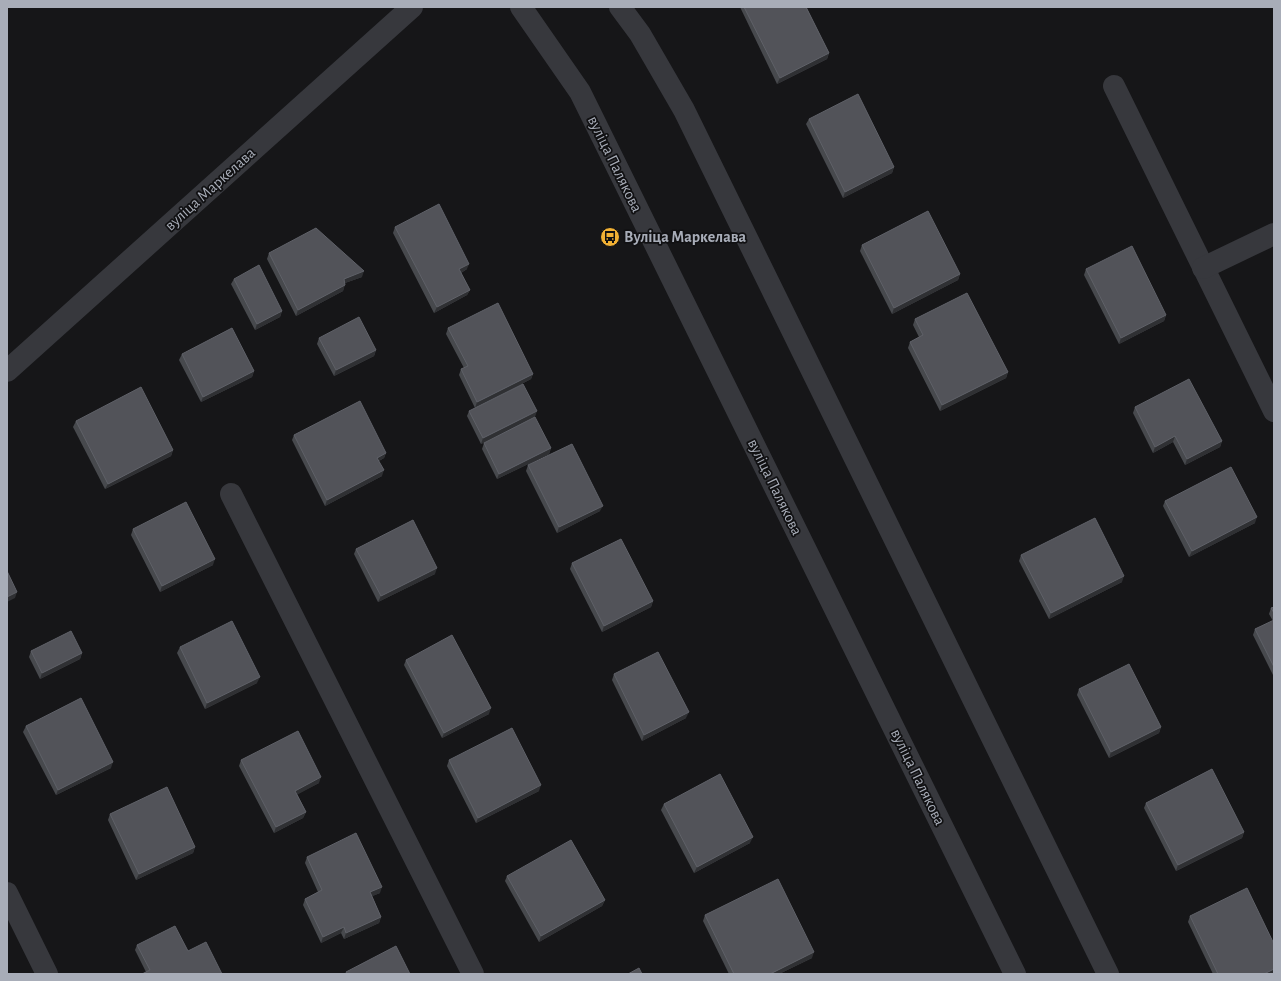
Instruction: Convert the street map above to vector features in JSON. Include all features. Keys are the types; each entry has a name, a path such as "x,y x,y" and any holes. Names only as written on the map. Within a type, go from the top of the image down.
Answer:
{"street":[{"name":"вуліца Маркелава","path":"7,371 412,7"},
{"name":"вуліца Палякова","path":"521,7 580,92 1015,974"},
{"path":"620,7 640,34 684,110 1108,974"},
{"path":"1114,86 1274,411"},
{"path":"1203,268 1274,234"},
{"path":"231,494 473,974"},
{"path":"7,892 47,974"}],"building":[{"path":"744,7 806,7 829,53 780,78"},
{"path":"858,94 894,167 845,192 809,119"},
{"path":"439,204 469,264 459,269 470,290 437,307 395,227"},
{"path":"928,211 960,274 894,308 862,245"},
{"path":"316,228 364,271 344,279 345,285 298,310 269,253"},
{"path":"1132,246 1166,315 1121,338 1086,269"},
{"path":"259,265 282,311 257,324 234,279"},
{"path":"967,293 1008,372 942,405 910,342 923,335 915,319"},
{"path":"498,303 533,374 477,402 461,369 468,366 448,328"},
{"path":"359,317 376,350 336,370 319,338"},
{"path":"232,328 254,371 203,397 182,354"},
{"path":"1189,379 1222,441 1187,459 1175,436 1155,447 1135,407"},
{"path":"523,384 537,411 483,438 469,411"},
{"path":"141,387 173,450 108,484 76,421"},
{"path":"360,401 386,453 377,458 384,470 327,500 294,435"},
{"path":"535,417 551,448 499,474 484,443"},
{"path":"572,444 603,506 559,527 528,465"},
{"path":"1231,467 1257,517 1192,551 1165,501"},
{"path":"186,502 215,559 162,586 133,529"},
{"path":"1095,518 1124,576 1051,613 1021,555"},
{"path":"413,520 437,568 381,596 356,549"},
{"path":"621,539 653,601 604,626 572,563"},
{"path":"7,571 17,592 7,597"},
{"path":"1274,620 1274,667 1255,629"},
{"path":"232,621 260,677 207,703 180,647"},
{"path":"71,631 82,653 42,673 31,651"},
{"path":"452,635 491,708 444,733 406,660"},
{"path":"658,652 689,712 644,735 614,674"},
{"path":"1129,664 1161,727 1111,752 1079,689"},
{"path":"81,698 113,762 58,790 26,726"},
{"path":"512,728 541,785 478,818 449,760"},
{"path":"298,731 321,777 295,791 306,812 276,827 241,760"},
{"path":"1212,769 1244,832 1178,865 1146,803"},
{"path":"720,774 753,837 697,867 664,804"},
{"path":"167,787 195,847 139,874 110,814"},
{"path":"356,833 382,887 370,892 381,917 346,933 344,927 323,937 305,899 322,890 307,857"},
{"path":"571,840 605,900 541,936 507,876"},
{"path":"778,879 814,952 770,974 734,974 705,915"},
{"path":"1247,888 1274,944 1274,969 1264,974 1218,974 1190,916"},
{"path":"175,926 188,951 206,942 222,974 142,974 150,970 137,945"},
{"path":"396,946 410,974 347,974 346,972"},
{"path":"639,968 642,974 628,974"}],"place":[{"name":"Вуліца Маркелава","path":"610,237"}]}
